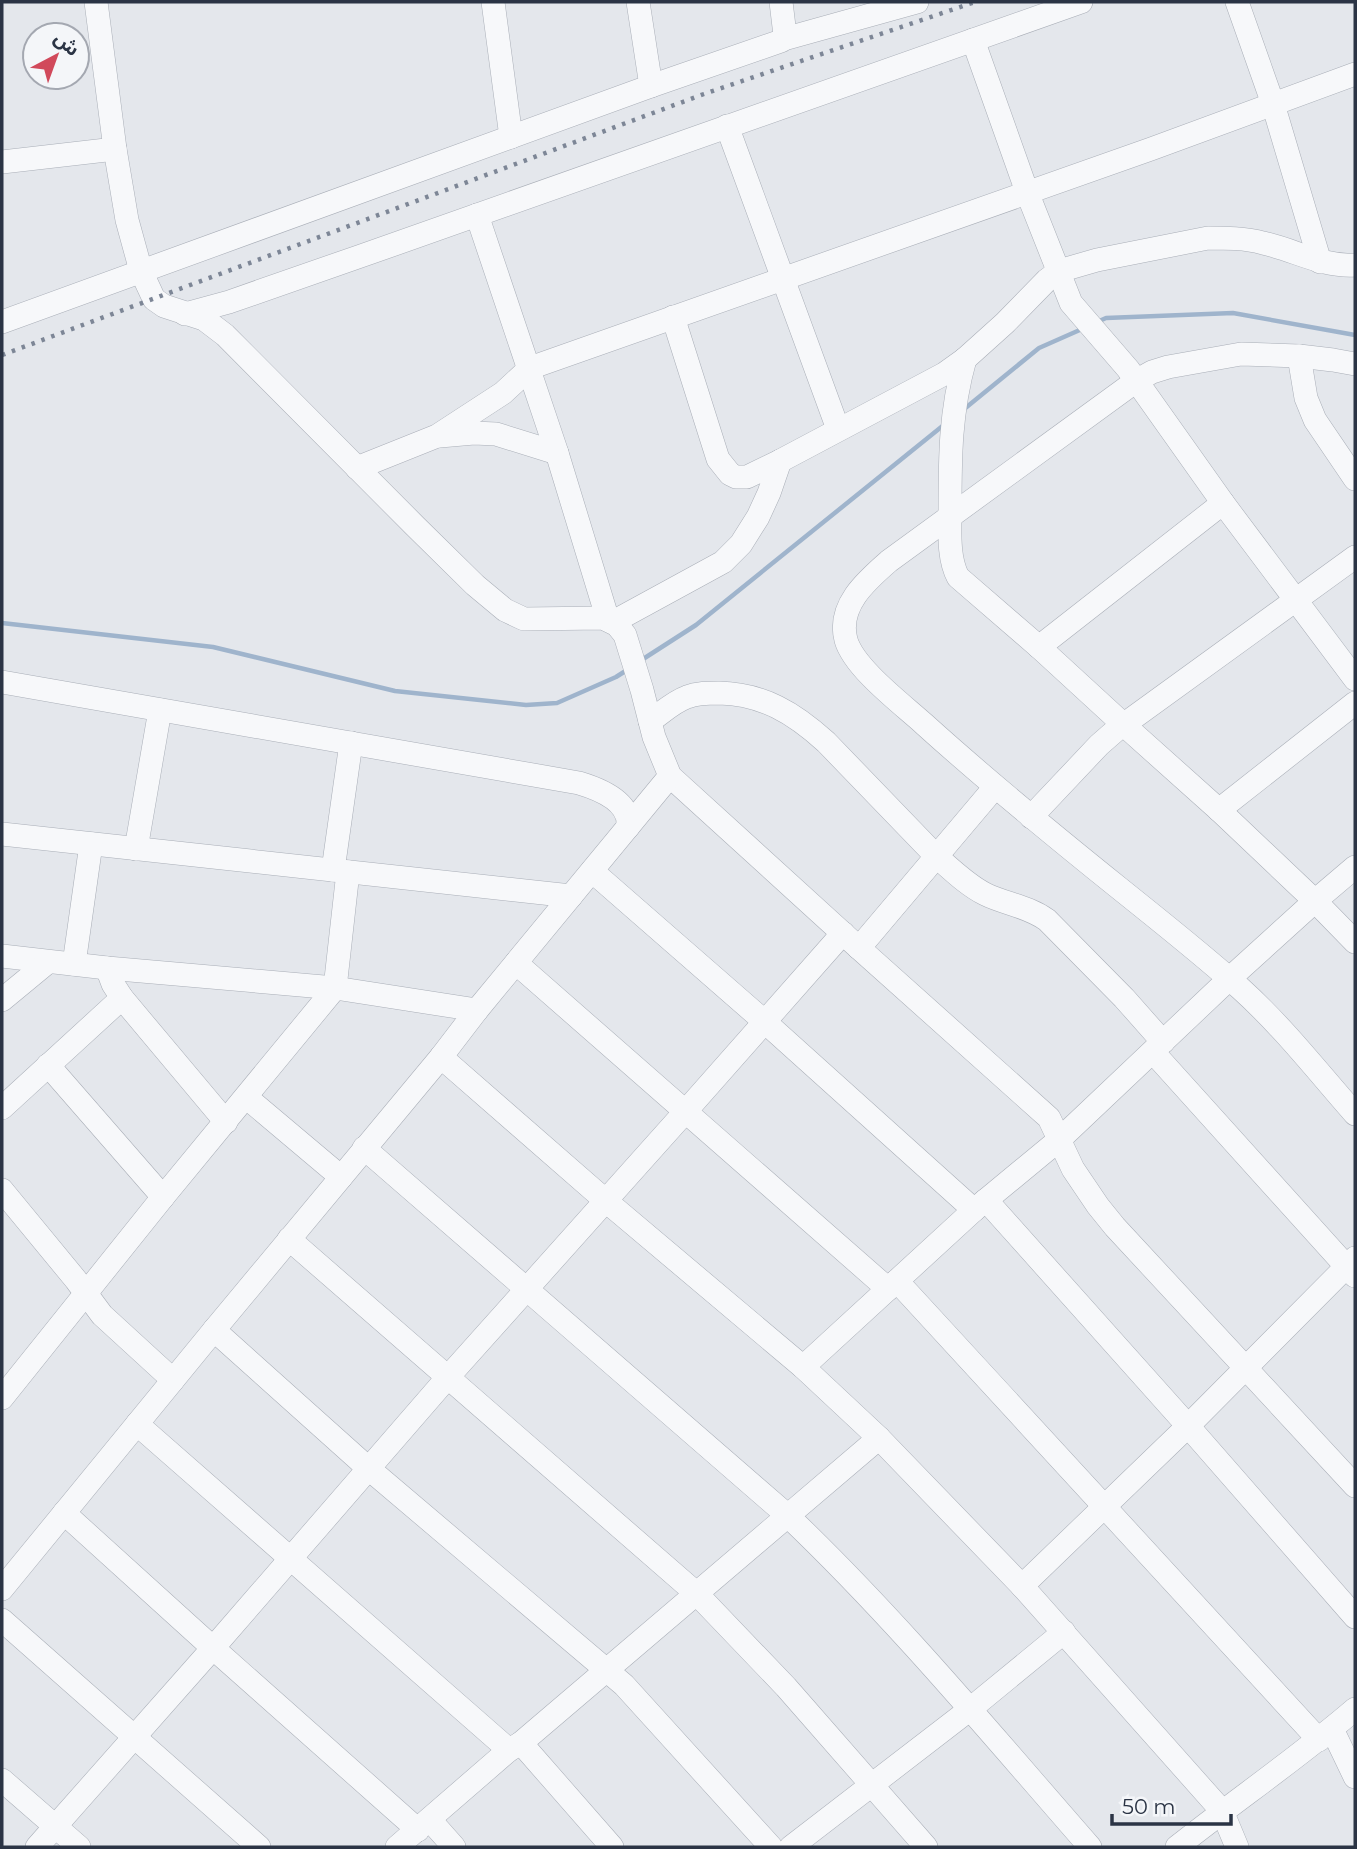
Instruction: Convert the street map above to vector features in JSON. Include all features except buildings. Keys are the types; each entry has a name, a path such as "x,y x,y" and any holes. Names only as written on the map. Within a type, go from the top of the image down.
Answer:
{"street":[{"path":"96,2 127,220 141,271 154,299 164,306 204,319 225,335 475,585 505,610 524,619 603,618 620,628 628,645 658,750 670,776 1049,1118 1073,1169 1115,1227 1355,1486"},
{"path":"494,2 511,137"},
{"path":"638,2 651,86"},
{"path":"781,2 784,39"},
{"path":"2,322 784,39 918,2"},
{"path":"185,314 229,302 1081,2"},
{"path":"1237,2 1273,104 1320,262"},
{"path":"973,40 1027,192 1071,303 1112,349 1355,679"},
{"path":"357,468 437,436 511,388 530,368 784,280 1355,74"},
{"path":"727,126 838,429"},
{"path":"2,162 115,149"},
{"path":"477,215 530,368 610,621"},
{"path":"673,317 718,458 730,474 747,477 944,374 965,359 1059,271 1123,254 1208,238 1262,242 1320,262 1355,265"},
{"path":"1355,364 1299,356 1241,354 1152,372 889,561 859,590 845,619 846,639 852,653 875,680 995,788 1229,979 1278,1026 1355,1114"},
{"path":"1299,356 1306,398 1315,421 1355,479"},
{"path":"965,359 953,414 950,457 950,516 956,575 1219,810 1355,942"},
{"path":"437,436 496,434 557,453"},
{"path":"610,621 723,562 741,544 758,517 780,461"},
{"path":"1039,647 1223,503"},
{"path":"1031,817 1099,745 1355,556"},
{"path":"2,682 579,783 611,797 625,812 629,820 628,827"},
{"path":"650,722 679,701 698,693 739,694 785,710 808,726 936,856 965,881 984,893 1034,911 1047,920 1124,998 1158,1047 1352,1267 1022,1586"},
{"path":"1219,810 1355,704"},
{"path":"136,849 160,709"},
{"path":"5,1387 335,988 340,871 351,743"},
{"path":"5,1575 64,1513 670,776"},
{"path":"37,1847 447,1377 765,1022 936,856 995,788"},
{"path":"2,834 571,897"},
{"path":"74,964 91,844"},
{"path":"803,1367 980,1205 1060,1139 1229,979 1355,867"},
{"path":"592,871 980,1205 1188,1426 1355,1617"},
{"path":"2,956 335,988 477,1010"},
{"path":"2,1000 48,962"},
{"path":"516,963 685,1112 892,1285 1325,1735 1354,1770"},
{"path":"107,968 121,998 226,1122"},
{"path":"2,1108 121,998"},
{"path":"441,1057 803,1367 879,1438 1022,1586 1222,1811 1237,1847"},
{"path":"48,1065 163,1197"},
{"path":"246,1097 341,1177"},
{"path":"364,1148 788,1516 821,1548 970,1710 1090,1847"},
{"path":"2,1191 76,1279 108,1322 173,1380"},
{"path":"289,1239 697,1594 778,1678 926,1847"},
{"path":"214,1330 368,1468 624,1685 771,1847"},
{"path":"138,1423 290,1558 515,1747 612,1847"},
{"path":"397,1847 879,1438"},
{"path":"64,1513 213,1648 424,1825 454,1847"},
{"path":"2,1620 259,1847"},
{"path":"791,1847 970,1710 1064,1632"},
{"path":"1177,1847 1325,1735 1355,1709"},
{"path":"2,1780 79,1847"}],"waterway":[{"path":"1097,322 1106,318 1233,313 1355,335"},
{"path":"963,410 1039,348 1082,329"},
{"path":"640,661 696,625 945,424"},
{"path":"2,623 213,647 395,691 526,705 557,703 627,670"}],"railway":[{"path":"2,355 704,94 975,2"}]}
